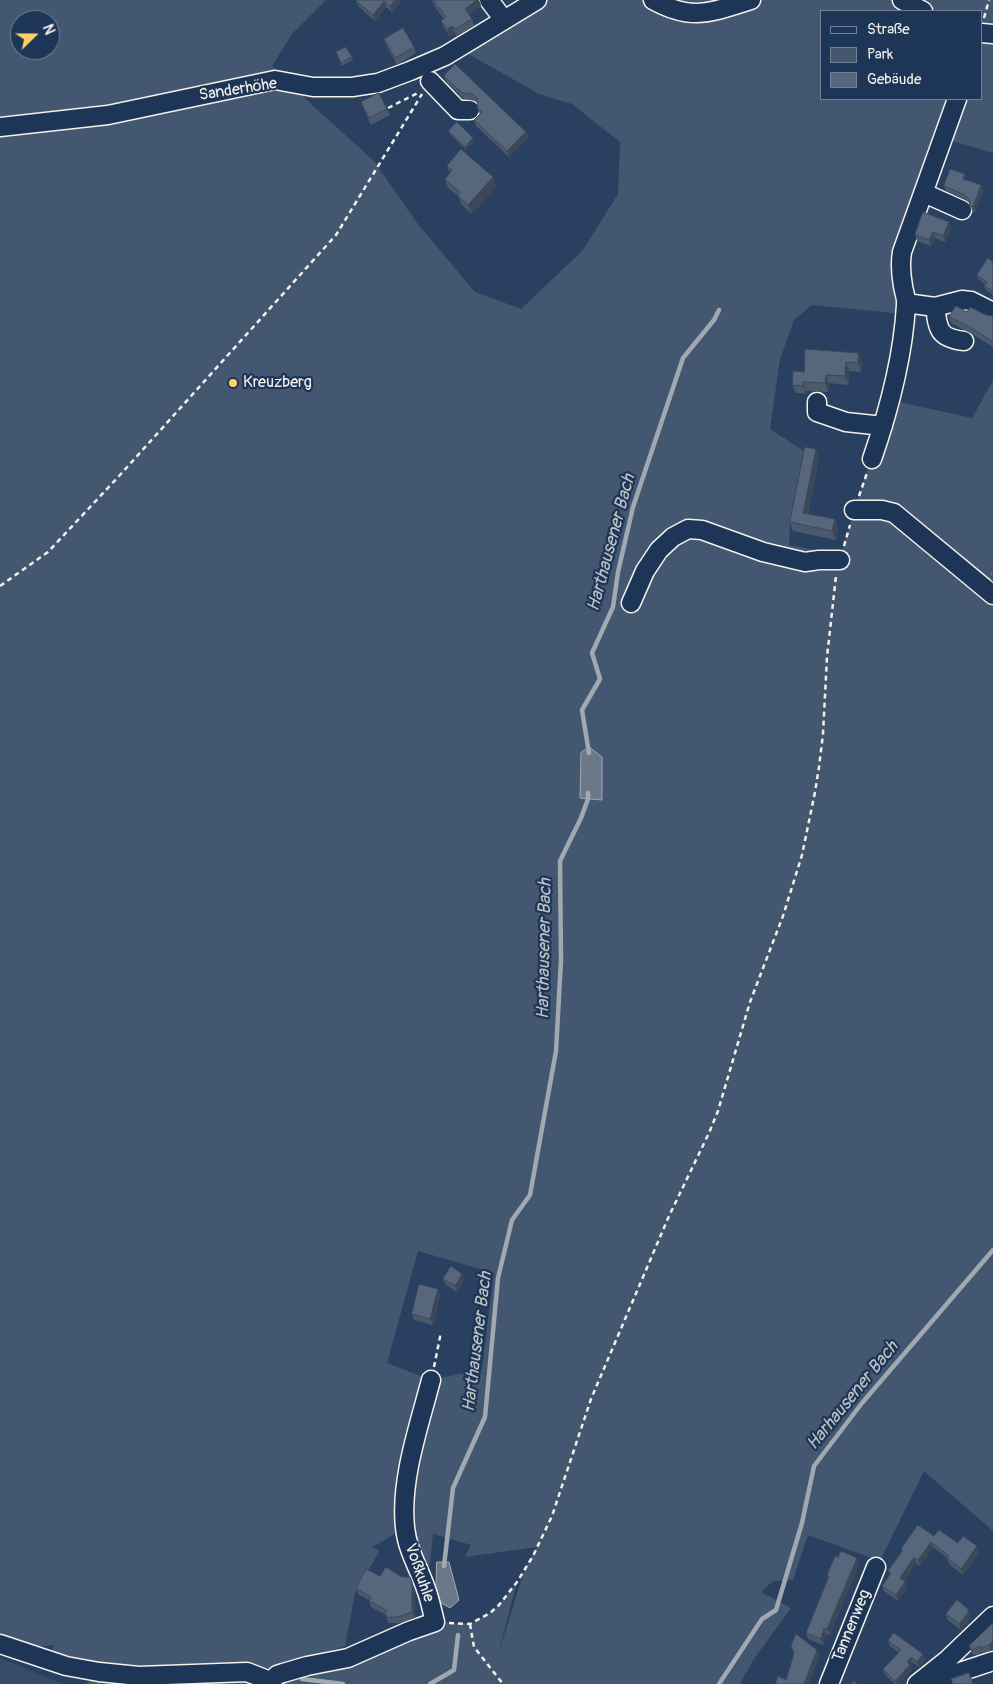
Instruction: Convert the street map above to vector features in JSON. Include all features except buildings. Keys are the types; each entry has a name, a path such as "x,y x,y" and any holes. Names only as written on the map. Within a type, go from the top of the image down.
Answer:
{"street":[{"path":"489,0 504,20"},
{"name":"Sanderhöhe","path":"0,127 108,115 275,80 314,87 378,83 445,56 537,0"},
{"path":"653,0 677,11 698,13 751,0"},
{"path":"902,0 920,10"},
{"path":"983,26 993,34"},
{"path":"445,56 426,88 458,110 470,110"},
{"path":"872,459 890,400 901,349 906,303 900,263 905,241 957,100"},
{"path":"924,193 962,210"},
{"path":"906,303 935,307 962,300 971,301 993,312"},
{"path":"935,307 937,322 942,334 948,338 964,341"},
{"path":"817,402 817,412 846,422 883,426"},
{"path":"854,510 882,510 894,513 993,595"},
{"path":"631,603 645,570 659,550 673,537 688,529 702,530 764,552 805,562 840,560"},
{"name":"Voßkuhle","path":"270,1683 277,1675 293,1669 348,1658 409,1631 435,1622 427,1589 412,1556 405,1528 405,1495 410,1466 431,1380"},
{"name":"Tannenweg","path":"829,1684 876,1567"},
{"path":"917,1684 947,1660 993,1616"},
{"path":"0,1644 31,1656 66,1666 99,1672 139,1676 247,1672 270,1683"},
{"path":"923,1684 993,1661"}],"path":[{"path":"983,26 989,0"},
{"path":"388,108 426,88"},
{"path":"0,586 48,552 120,475 336,235 426,88"},
{"path":"435,1622 470,1624 490,1613 499,1605 517,1582 533,1556 552,1516 591,1399 669,1216 718,1111 750,1002 783,916 802,855 819,767 823,734 830,619 836,577 854,510 872,459"},
{"path":"431,1380 442,1332"},
{"path":"470,1624 474,1647 503,1684"}],"shaded area":[{"path":"589,747 602,757 602,800 580,798 581,753"},
{"path":"437,1562 449,1562 459,1600 450,1608 436,1600"},
{"path":"0,1658 62,1684 0,1684"}],"green space":[{"path":"0,0 326,0 292,34 272,66 374,161 417,223 475,292 521,309 583,250 618,194 620,142 572,104 539,94 463,51 545,0 993,0 993,153 943,138 912,222 905,314 812,305 794,320 780,359 770,429 804,451 790,524 789,545 841,555 890,400 972,418 993,380 993,1531 924,1471 880,1561 808,1535 793,1580 773,1581 761,1592 791,1608 753,1660 740,1684 267,1684 267,1673 288,1682 299,1675 435,1622 470,1624 490,1613 499,1605 517,1582 497,1658 525,1568 537,1547 465,1557 471,1545 433,1534 427,1589 405,1528 371,1548 378,1549 379,1552 355,1593 345,1646 273,1669 245,1665 175,1671 100,1667 51,1653 54,1645 36,1647 0,1635","holes":["418,1251 494,1273 482,1369 431,1380 387,1363"]},
{"path":"99,1676 240,1680 254,1684 86,1684"}],"waterway":[{"name":"Harthausener Bach","path":"589,753 582,710 600,679 592,653 613,607 618,572 633,507 683,358 714,320 719,310"},
{"name":"Harthausener Bach","path":"444,1566 453,1488 485,1417 498,1278 512,1220 530,1195 556,1051 561,960 560,861 581,818 588,799 588,793"},
{"name":"Harhausener Bach","path":"719,1684 762,1619 776,1610 802,1523 814,1466 862,1403 993,1250"},
{"name":"Harthausener Bach","path":"430,1684 454,1670 458,1635"},
{"name":"Harthausener Bach","path":"302,1679 343,1684"}],"place":[{"name":"Kreuzberg","path":"233,383"}]}
